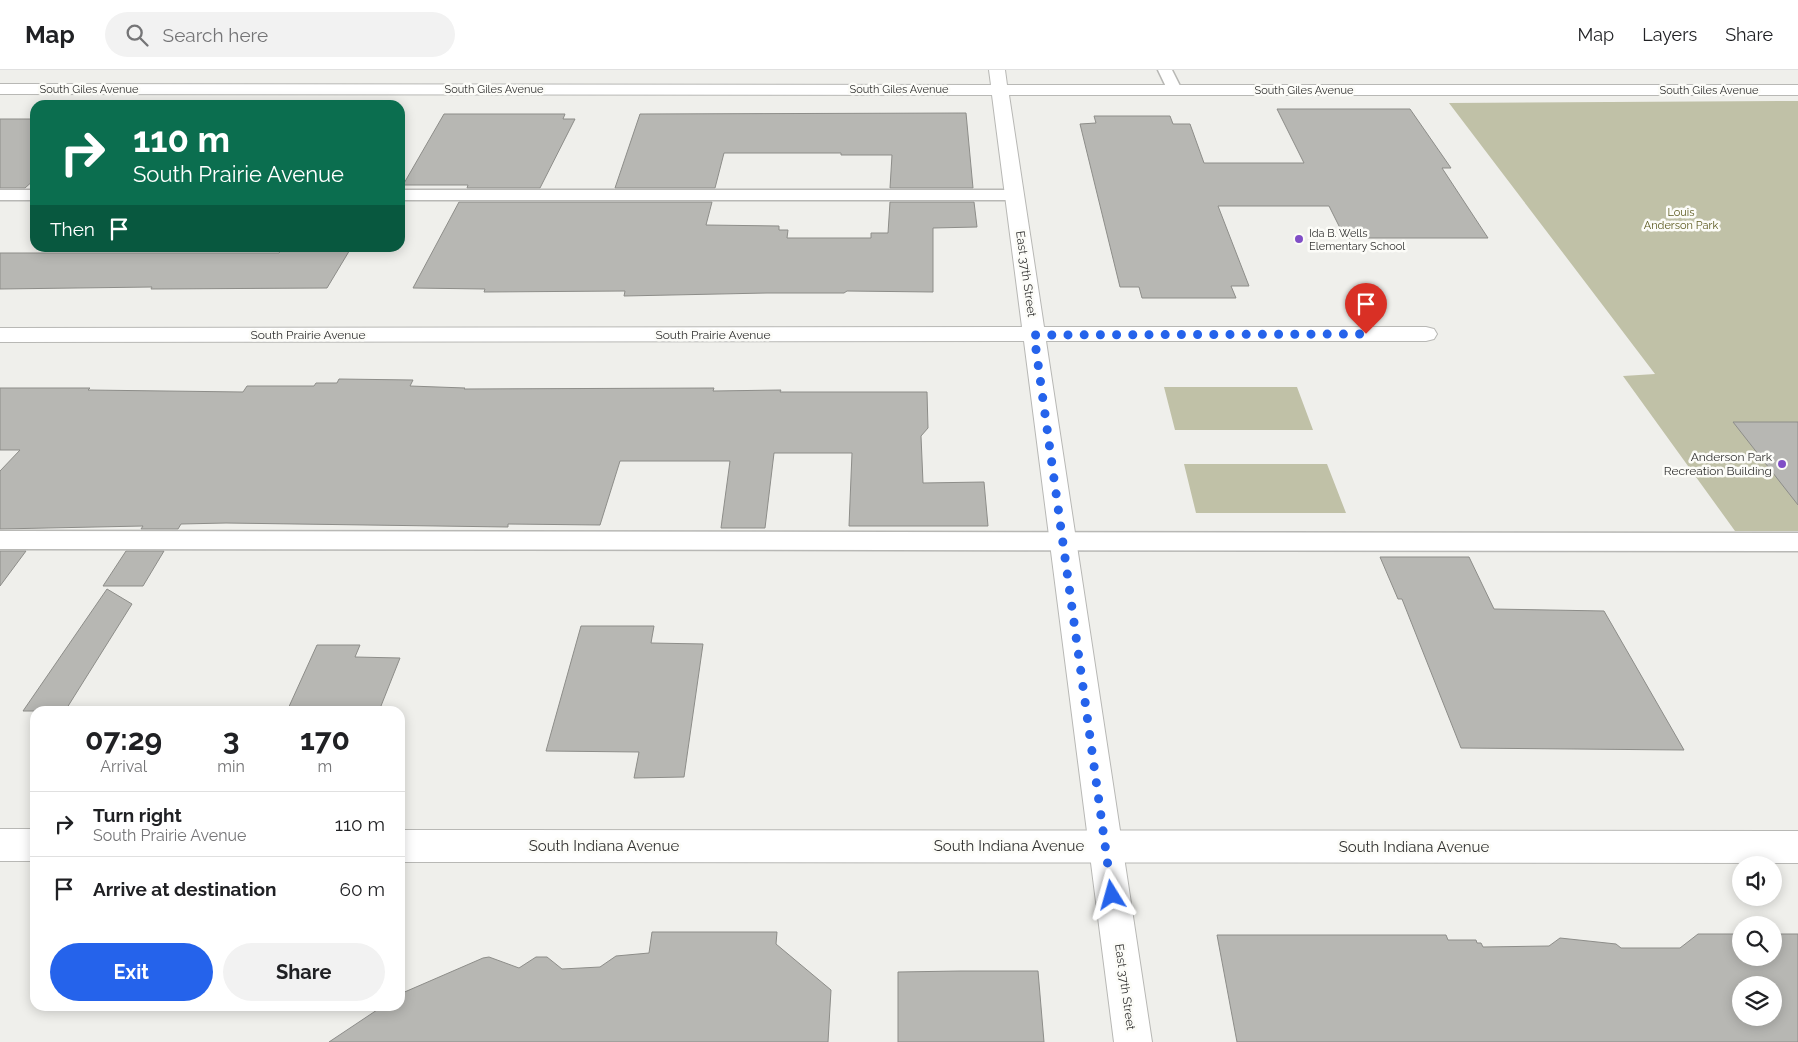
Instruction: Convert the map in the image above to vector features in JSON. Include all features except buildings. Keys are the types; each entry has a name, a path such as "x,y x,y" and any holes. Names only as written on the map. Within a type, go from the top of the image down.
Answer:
{"street":[{"path":"1784,75 1798,86"},
{"name":"South Giles Avenue","path":"0,89 998,80 1174,90 1798,90"},
{"name":"East 37th Street","path":"998,80 1133,1042"},
{"name":"South Prairie Avenue","path":"0,335 1426,334"},
{"path":"0,845 30,845"},
{"name":"South Indiana Avenue","path":"405,846 1798,847"}],"lane":[{"path":"1166,70 1174,90"},
{"path":"0,195 30,195"},
{"path":"405,195 1014,195"},
{"path":"0,540 1798,542"}],"green space":[{"name":"Louis Anderson Park","path":"1798,101 1798,531 1735,531 1623,376 1655,374 1449,103"},
{"path":"1164,387 1297,387 1313,430 1175,430"},
{"path":"1184,464 1327,464 1346,513 1196,513"}],"place":[{"name":"Ida B. Wells Elementary School","path":"1299,239"},
{"name":"Anderson Park Recreation Building","path":"1782,464"}],"route":[{"path":"1112,895 1034,335 1366,334"}]}
